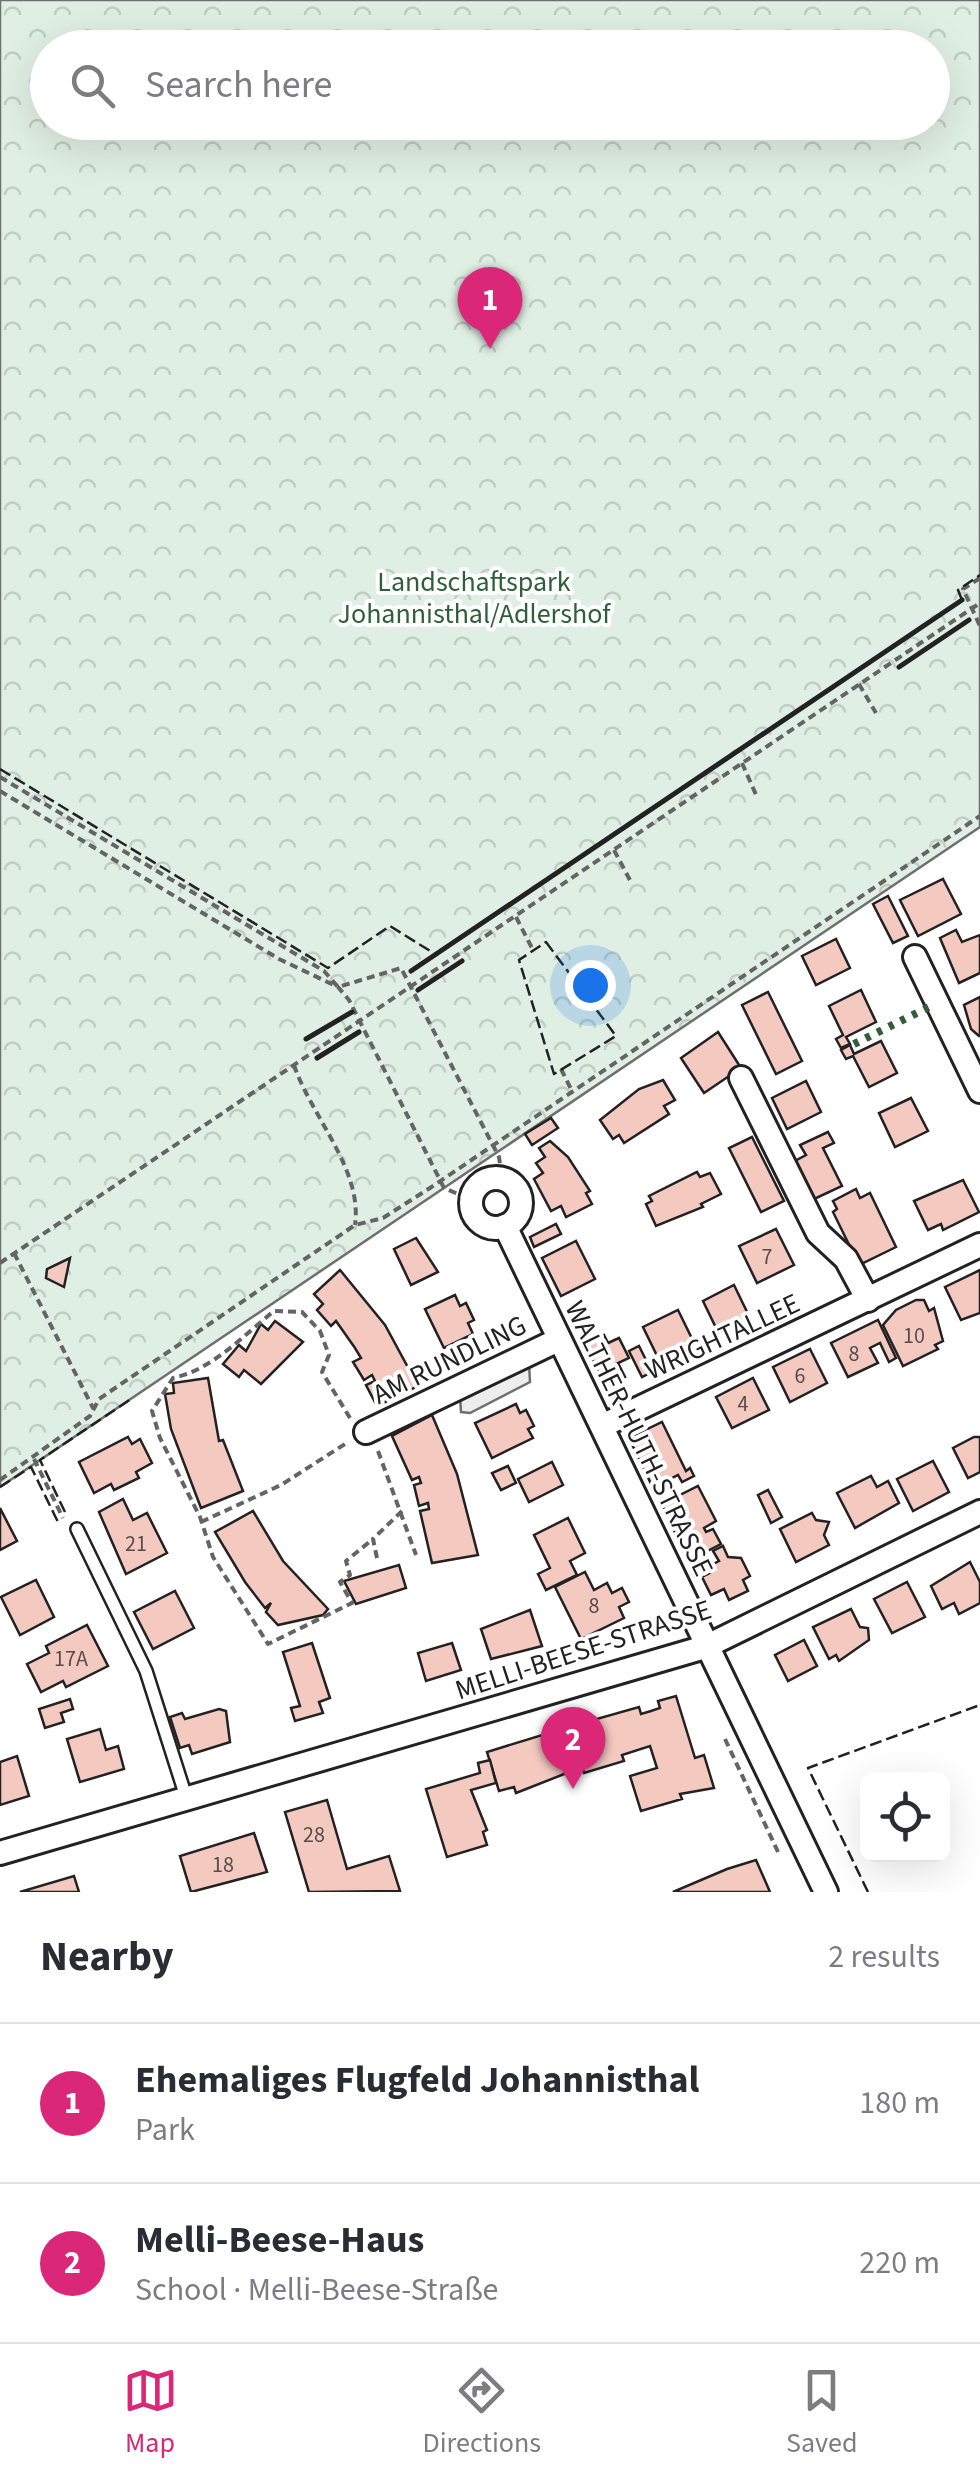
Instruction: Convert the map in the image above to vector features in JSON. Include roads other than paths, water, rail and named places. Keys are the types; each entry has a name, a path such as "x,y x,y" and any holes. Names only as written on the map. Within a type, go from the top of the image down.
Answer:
{"street":[{"path":"915,957 980,1091"},
{"path":"741,1078 818,1233 846,1259 868,1300"},
{"name":"WALTHER-HUTH-STRASSE","path":"502,1179 516,1187 521,1201 518,1216 506,1226 481,1222 472,1200 486,1180 502,1179"},
{"name":"WALTHER-HUTH-STRASSE","path":"506,1226 826,1892"},
{"name":"WRIGHTALLEE","path":"602,1426 980,1245"},
{"name":"AM RUNDLING","path":"366,1432 558,1340"},
{"name":"MELLI-BEESE-STRASSE","path":"0,1853 705,1646 980,1512"}],"lane":[{"path":"77,1529 146,1670 187,1800"}],"place":[{"name":"Ehemaliges Flugfeld Johannisthal","path":"490,349"},
{"name":"Melli-Beese-Haus","path":"573,1789"}],"park label":[{"name":"Landschaftspark Johannisthal/Adlershof","path":"474,597"}]}
